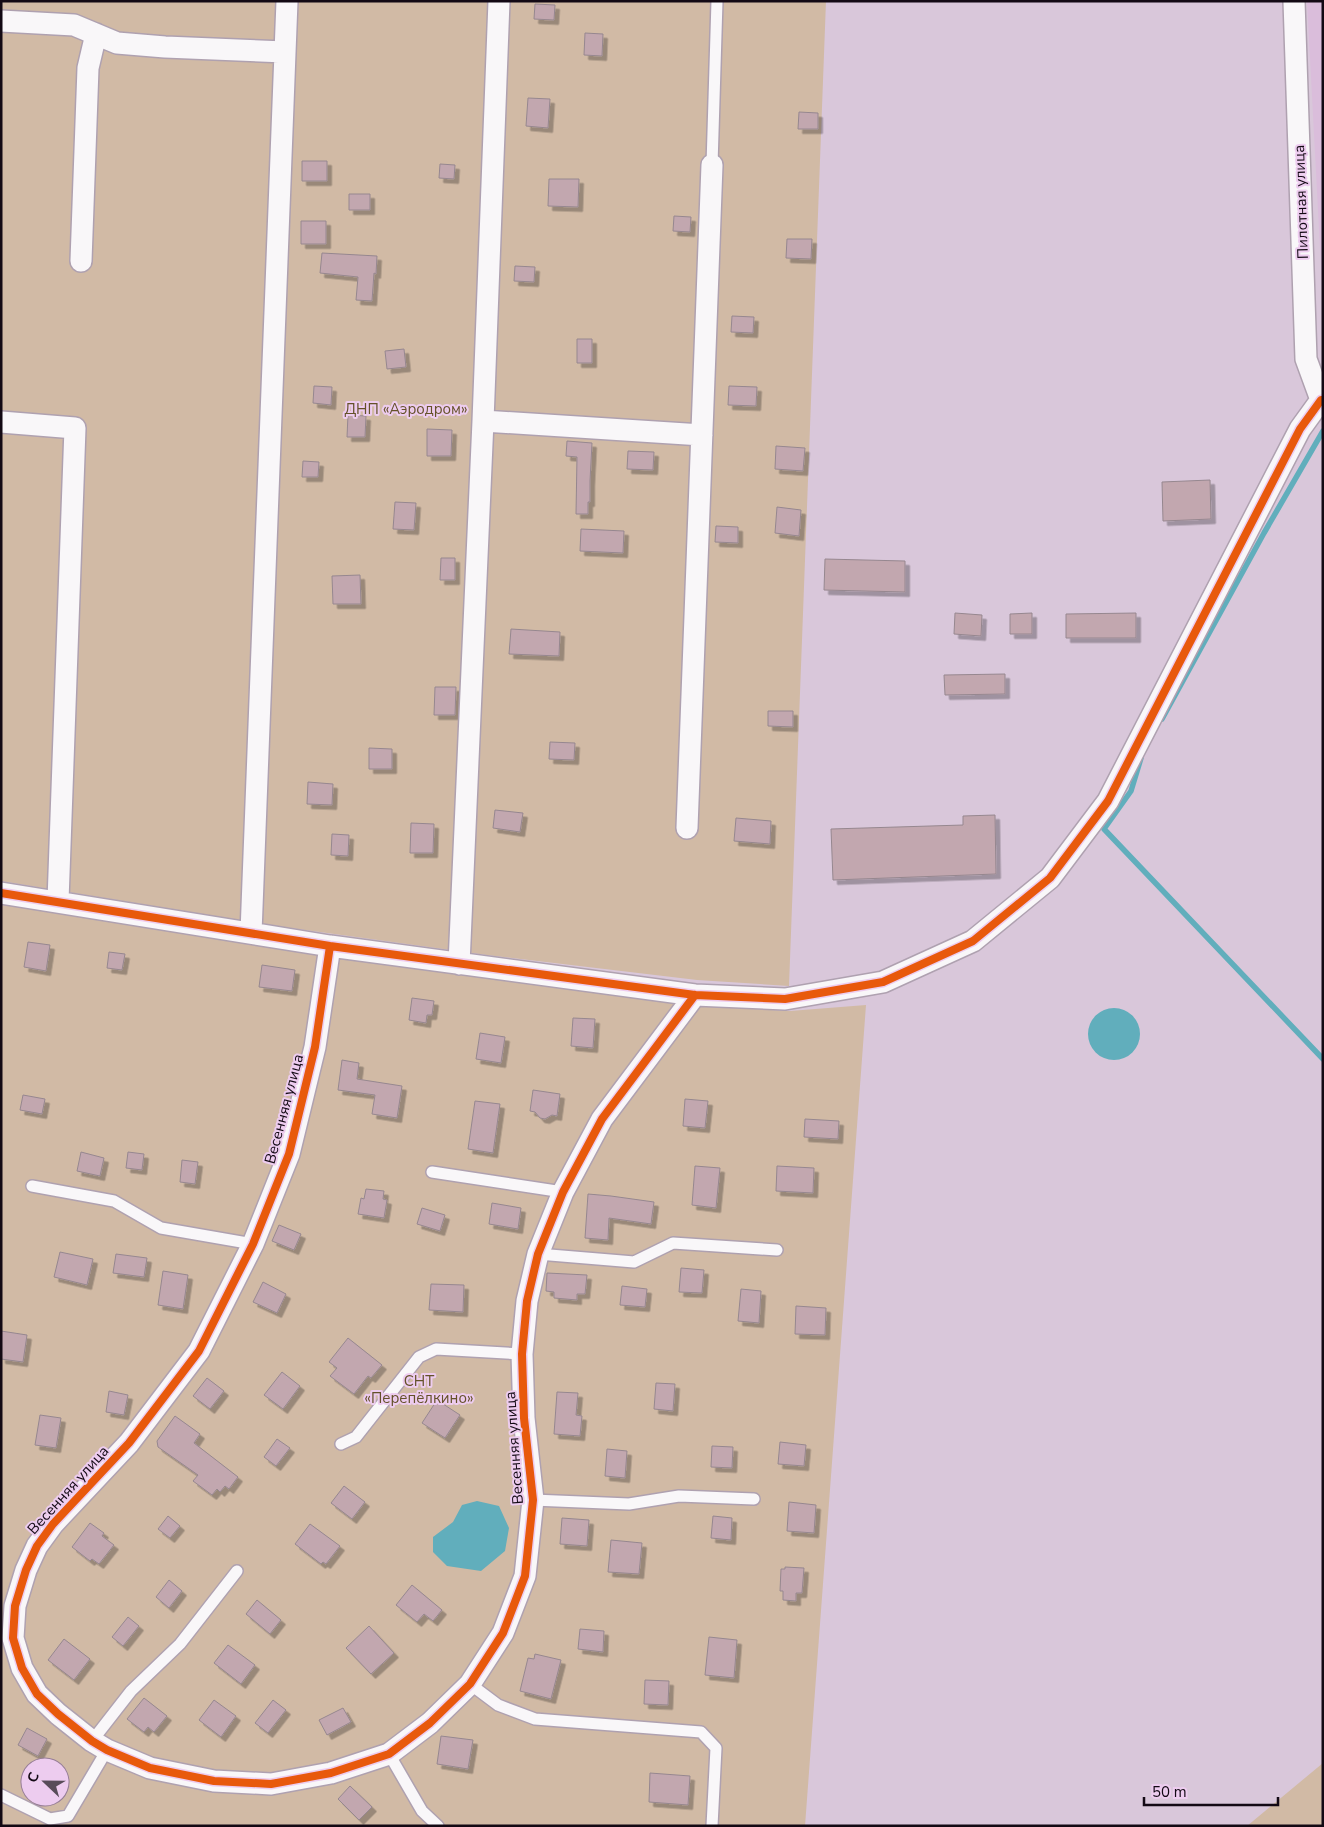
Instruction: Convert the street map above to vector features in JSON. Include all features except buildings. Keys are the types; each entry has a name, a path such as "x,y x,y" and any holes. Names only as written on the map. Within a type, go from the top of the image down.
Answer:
{"street":[{"path":"251,933 287,1"},
{"path":"459,964 499,1"},
{"name":"Пилотная улица","path":"1294,1 1306,359 1322,400"},
{"path":"1,21 74,24 118,43 285,52"},
{"path":"81,261 88,68 96,34"},
{"path":"687,828 712,165"},
{"path":"1,893 330,946 695,995 785,999 883,982 973,941 1050,878 1108,800 1300,429 1322,400"},
{"path":"483,421 702,435"},
{"path":"1,422 75,428 58,901"},
{"name":"Весенняя улица","path":"330,946 315,1047 289,1154 253,1244 199,1351 129,1443 53,1524 37,1546 26,1570 14,1606 13,1638 22,1668 37,1694 58,1714 100,1746 150,1768 214,1781 271,1784 331,1772 389,1754 430,1723 470,1684 503,1633 525,1576 533,1500 524,1418 522,1354 527,1301 538,1254 563,1192 602,1119 695,995"}],"lane":[{"path":"712,165 717,1"},
{"path":"432,1172 563,1192"},
{"path":"32,1186 114,1201 161,1228 253,1244"},
{"path":"538,1254 634,1262 673,1243 777,1250"},
{"path":"341,1444 356,1437 419,1357 436,1349 522,1354"},
{"path":"533,1500 629,1504 679,1496 754,1499"},
{"path":"1,1795 50,1820 68,1816 100,1746 131,1691 180,1644 237,1571"},
{"path":"470,1684 498,1705 535,1719 701,1732 716,1748 712,1826"},
{"path":"389,1754 422,1811 438,1826"}],"shaded area":[{"path":"1307,1 1323,1 1323,305"}],"green space":[{"name":"ДНП «Аэродром»","path":"1,1 826,1 789,986 697,980 487,955 269,925 1,881"},
{"name":"СНТ «Перепёлкино»","path":"1,903 702,1006 790,1011 866,1005 805,1826 1,1826"},
{"path":"1323,1763 1323,1826 1247,1826"}],"water":[{"path":"1109,1008 1119,1008 1133,1015 1140,1029 1140,1039 1133,1053 1119,1060 1109,1060 1099,1056 1092,1049 1088,1039 1088,1029 1092,1019 1099,1012"},
{"path":"477,1501 499,1506 509,1528 505,1551 481,1571 447,1566 433,1552 433,1537 453,1522 462,1505"}],"waterway":[{"path":"1162,719 1264,533 1323,431"},
{"path":"1141,758 1131,791 1104,829 1323,1059"}],"cycle path":[{"path":"1,893 330,946 695,995 785,999 883,982 973,941 1050,878 1108,801 1300,429 1321,400 1323,400"},
{"path":"330,946 315,1047 289,1154 253,1244 199,1351 129,1443 53,1524 37,1546 26,1570 15,1606 13,1638 22,1668 37,1694 58,1714 92,1741 107,1750 150,1768 214,1781 271,1784 331,1773 389,1754 430,1723 470,1684 503,1633 525,1576 533,1500 524,1418 522,1354 527,1301 538,1254 563,1192 602,1119 695,995"}]}
